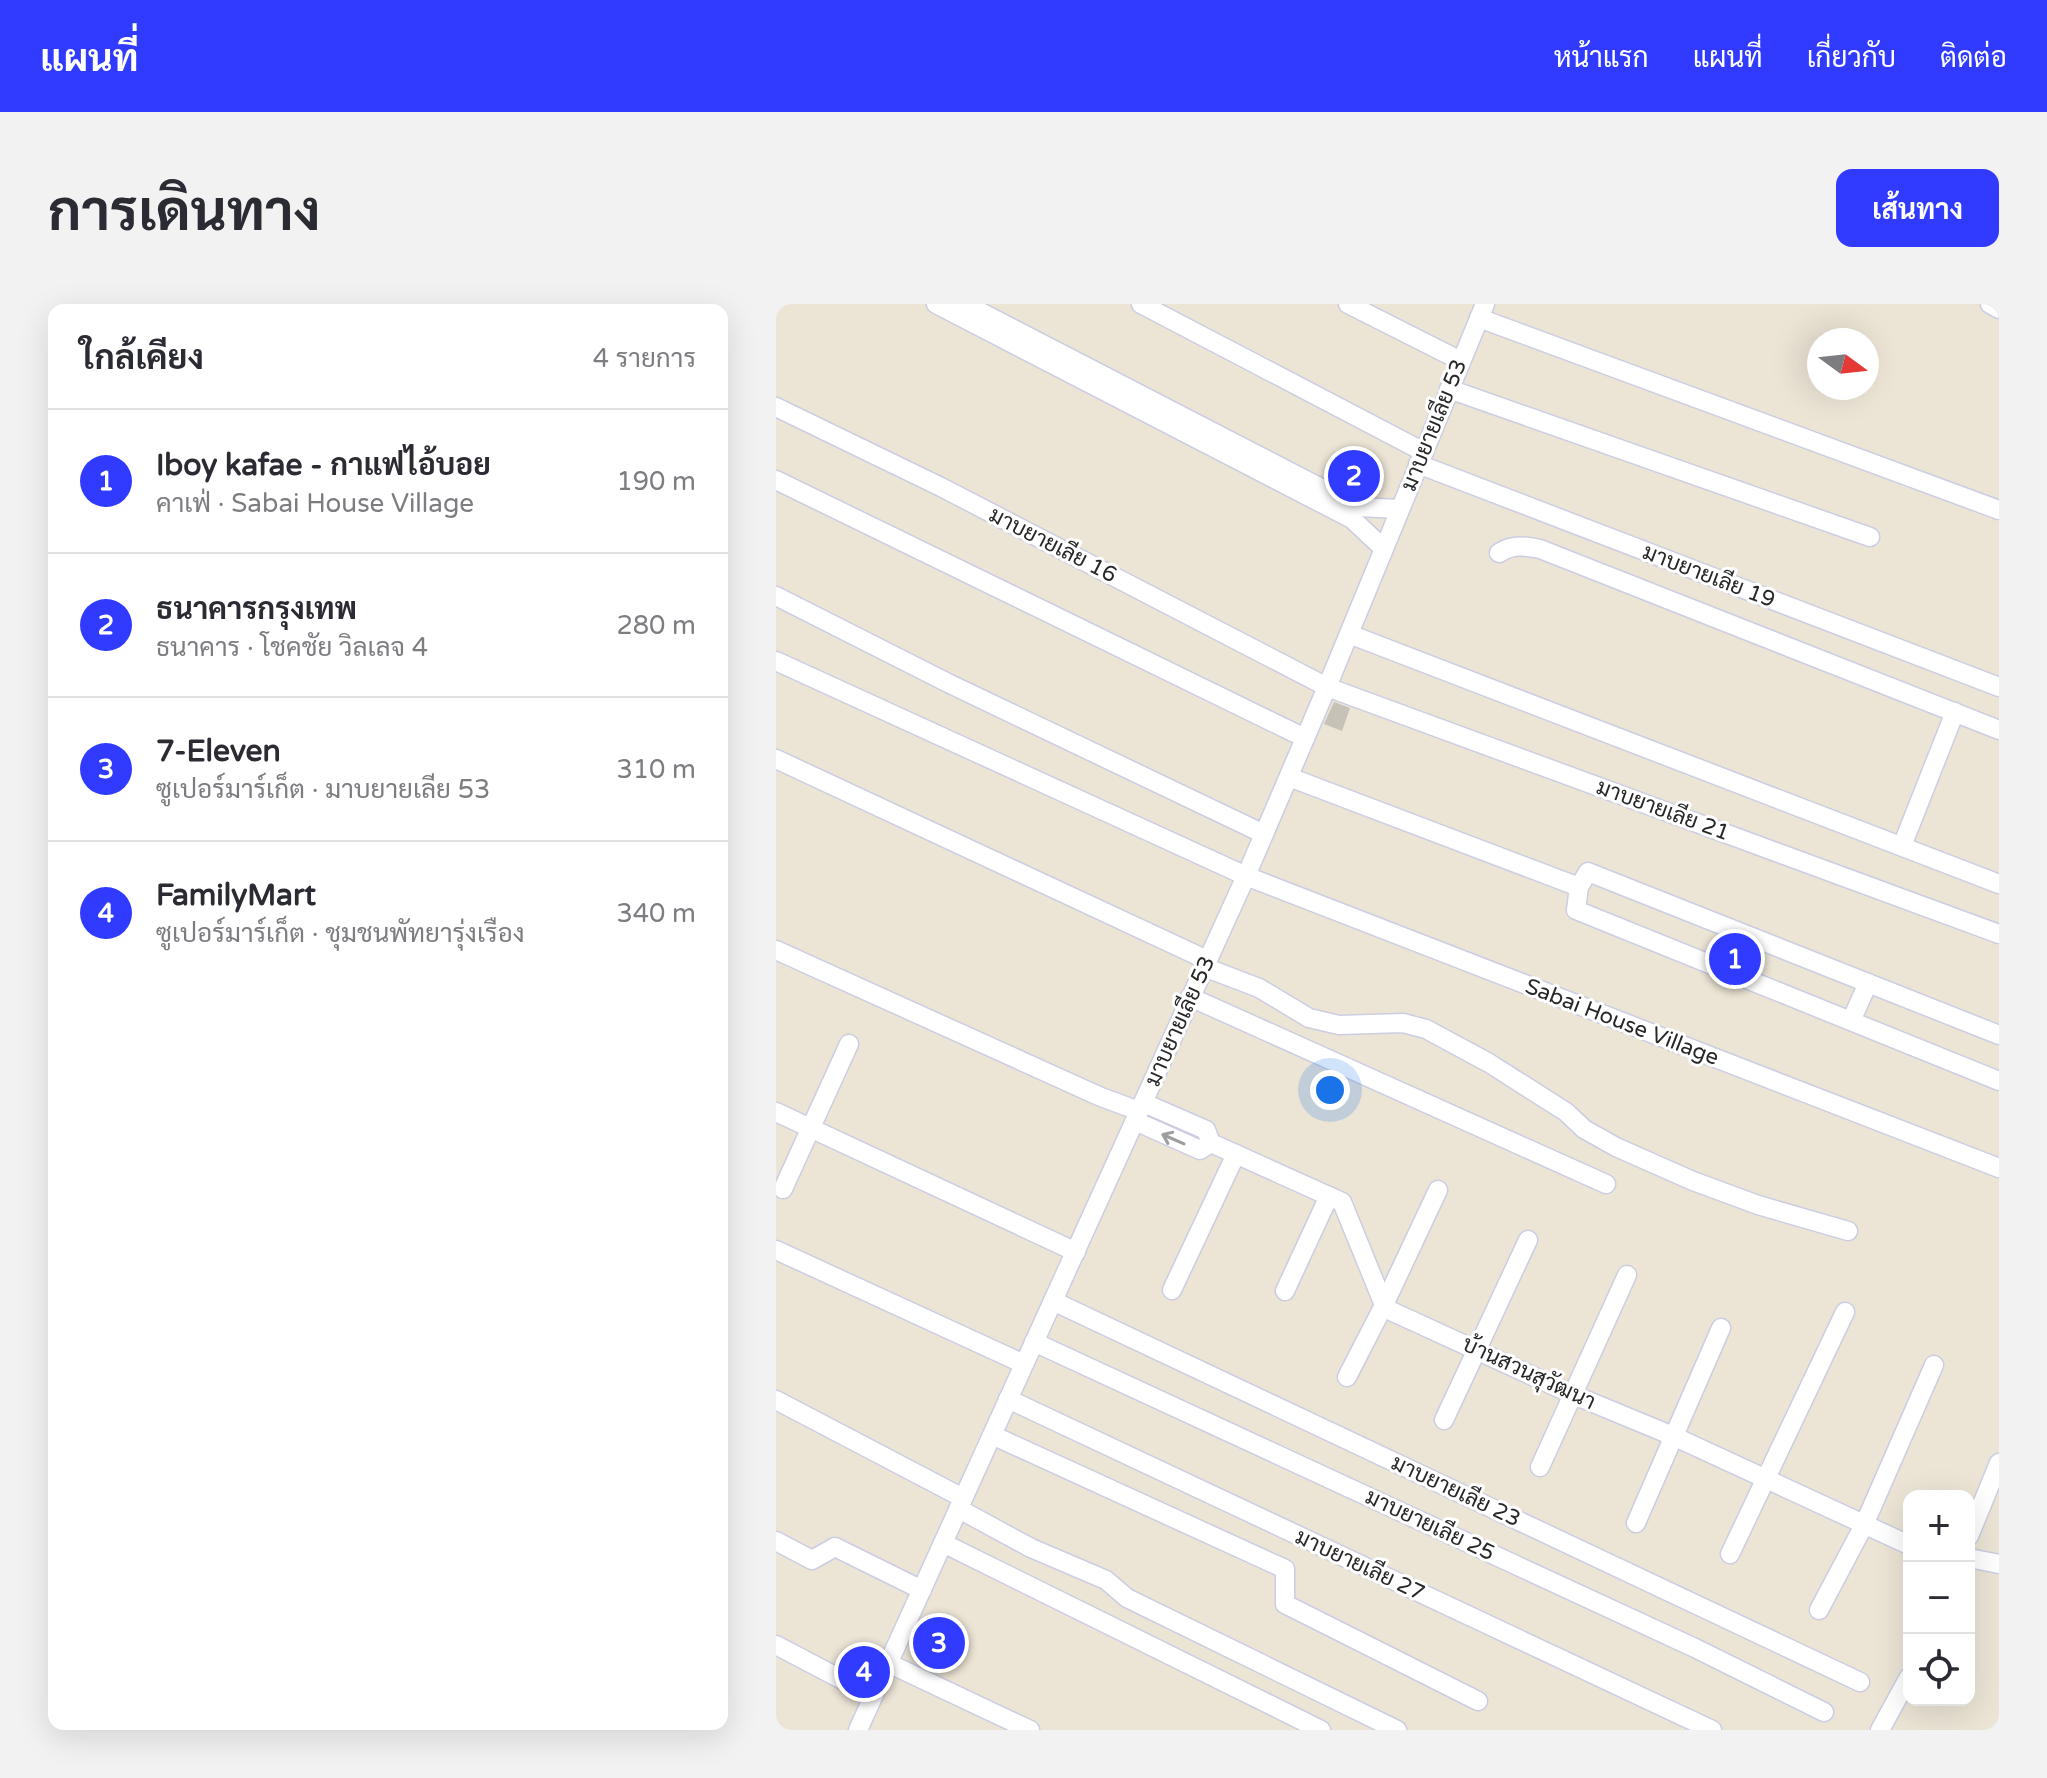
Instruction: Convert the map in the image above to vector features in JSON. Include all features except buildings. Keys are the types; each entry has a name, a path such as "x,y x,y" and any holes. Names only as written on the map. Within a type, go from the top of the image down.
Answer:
{"street":[{"path":"936,304 1006,332 1176,421 1352,519 1383,548"},
{"path":"965,304 1006,332"},
{"name":"มาบยายเลีย 19","path":"1141,304 1421,458 1999,687"},
{"path":"1348,304 1461,361"},
{"path":"1990,304 1999,309"},
{"path":"1482,311 1999,510"},
{"name":"มาบยายเลีย 53","path":"858,1730 1246,876 1482,311"},
{"path":"1449,389 1870,537"},
{"name":"มาบยายเลีย 16","path":"776,407 941,487 1327,687"},
{"path":"1176,421 1358,507 1399,509"},
{"path":"776,480 1305,738"},
{"path":"1499,553 1513,546 1540,549 1999,730"},
{"path":"776,596 950,684 1264,834"},
{"path":"1349,634 1999,884"},
{"name":"Sabai House Village","path":"776,661 1246,876 1999,1168"},
{"name":"มาบยายเลีย 21","path":"1327,687 1999,934"},
{"path":"1902,846 1955,712"},
{"path":"776,759 1259,988 1309,1018 1339,1025 1403,1023 1426,1029 1489,1063 1566,1112 1584,1129 1616,1147 1758,1205 1848,1231"},
{"path":"1289,777 1579,887"},
{"path":"1999,1035 1588,872 1579,887 1576,910 1999,1081"},
{"path":"776,950 1139,1112 1200,1150 1211,1143 1342,1202 1384,1305"},
{"path":"1851,1021 1868,983"},
{"path":"1190,997 1606,1184"},
{"path":"783,1189 849,1044"},
{"path":"776,1112 1076,1252"},
{"path":"1172,1290 1236,1154"},
{"path":"1347,1377 1438,1190"},
{"path":"1285,1291 1329,1196"},
{"path":"1444,1420 1528,1240"},
{"path":"776,1250 1024,1364"},
{"path":"1540,1467 1627,1275"},
{"name":"มาบยายเลีย 23","path":"1053,1301 1860,1682"},
{"name":"บ้านสวนสุวัฒนา","path":"1384,1305 1391,1311 1574,1395 1673,1436 1903,1542"},
{"path":"1730,1554 1845,1312"},
{"path":"1636,1523 1721,1328"},
{"name":"มาบยายเลีย 25","path":"1034,1342 1695,1648 1824,1712"},
{"path":"1819,1610 1864,1525 1934,1365"},
{"name":"มาบยายเลีย 27","path":"1008,1399 1712,1730"},
{"path":"776,1400 961,1503 1031,1548 1106,1580 1127,1598 1397,1730"},
{"path":"992,1435 1285,1569 1285,1604 1478,1701"},
{"path":"1975,1521 1999,1463"},
{"path":"776,1541 812,1560 835,1547 922,1590"},
{"path":"943,1543 1321,1730"},
{"path":"1975,1559 1999,1564"},
{"path":"776,1645 873,1696"},
{"path":"888,1663 1030,1730"},
{"path":"1880,1730 1903,1688"}],"place":[{"name":"ธนาคารกรุงเทพ","path":"1354,476"},
{"name":"Iboy kafae - กาแฟไอ้บอย","path":"1735,959"},
{"name":"7-Eleven","path":"939,1643"},
{"name":"FamilyMart","path":"864,1672"}]}
